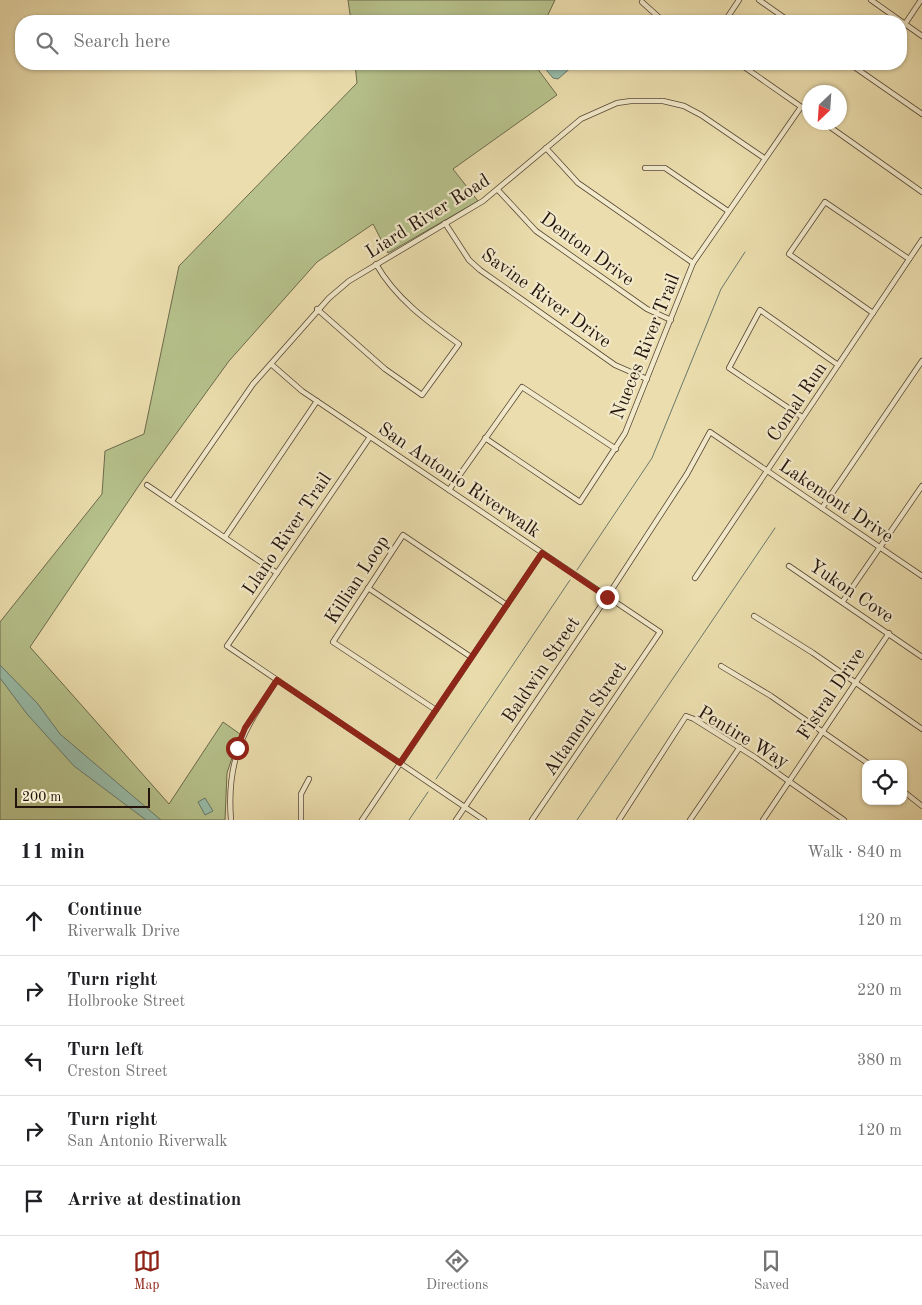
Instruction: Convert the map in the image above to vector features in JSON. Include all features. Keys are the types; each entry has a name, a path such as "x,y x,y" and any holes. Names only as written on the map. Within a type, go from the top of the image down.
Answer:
{"street":[{"path":"728,15 739,0"},
{"path":"759,0 780,15"},
{"path":"871,0 892,15"},
{"path":"907,21 921,0"},
{"path":"642,2 656,15"},
{"path":"907,25 922,36"},
{"path":"749,70 801,107"},
{"path":"859,70 922,114"},
{"name":"Liard River Road","path":"172,502 238,404 317,310 349,281 474,208 498,190 572,125 594,112 617,103 655,101 684,106 701,114 764,158"},
{"name":"Nueces River Trail","path":"485,438 580,502 625,433 693,263 801,107"},
{"path":"834,130 922,192"},
{"path":"546,148 578,183 693,263"},
{"path":"645,168 665,168 728,211"},
{"name":"Denton Drive","path":"498,190 536,231 647,309 670,320"},
{"path":"873,312 789,254 825,202 909,259"},
{"name":"Savine River Drive","path":"445,224 469,260 480,270 607,359 646,379"},
{"name":"Comal Run","path":"695,578 922,240"},
{"path":"317,310 385,369 422,395 459,344 402,300 391,288 376,264"},
{"path":"802,417 730,368 760,310 838,365"},
{"path":"822,508 922,361"},
{"name":"San Antonio Riverwalk","path":"271,364 318,401 370,437 660,632"},
{"path":"449,490 522,386 616,449"},
{"path":"225,537 318,401"},
{"name":"Lakemont Drive","path":"710,432 922,576"},
{"name":"Baldwin Street","path":"456,820 607,597 687,474 710,432"},
{"name":"Llano River Trail","path":"277,680 227,646 370,437"},
{"path":"147,484 277,573"},
{"path":"843,602 920,492 922,486"},
{"name":"Killian Loop","path":"436,710 333,642 403,535 507,605"},
{"path":"362,820 542,553"},
{"name":"Yukon Cove","path":"789,566 922,657"},
{"path":"368,588 471,657"},
{"path":"754,616 855,682 922,729"},
{"name":"Altamont Street","path":"532,820 660,632"},
{"name":"Fistral Drive","path":"763,820 889,633"},
{"path":"721,666 863,760"},
{"path":"231,820 231,776 237,748 245,728 277,680 484,820"},
{"name":"Pentire Way","path":"619,820 686,716 740,747 844,820"},
{"path":"690,820 740,747"},
{"path":"302,820 301,794 309,779"},
{"path":"907,793 922,806"}],"green space":[{"path":"348,0 555,0 548,15 350,15"},
{"path":"356,70 538,70 557,95 453,169 478,201 388,253 373,224 317,262 229,361 144,478 30,647 169,804 223,722 240,734 227,773 225,820 0,820 0,622 102,494 105,451 144,434 179,266 357,83"}],"shaded area":[{"path":"568,70 558,79 553,78 547,71"},
{"path":"0,665 38,704 60,734 161,820 146,820 74,766 27,714 0,678"},
{"path":"205,798 213,811 205,815 198,802"}],"waterway":[{"path":"577,570 652,458 721,289 745,252"},
{"path":"577,820 775,528"},
{"path":"436,779 570,580"},
{"path":"409,820 428,792"}],"route":[{"path":"237,748 245,728 277,680 400,763 542,553 607,597"}]}
